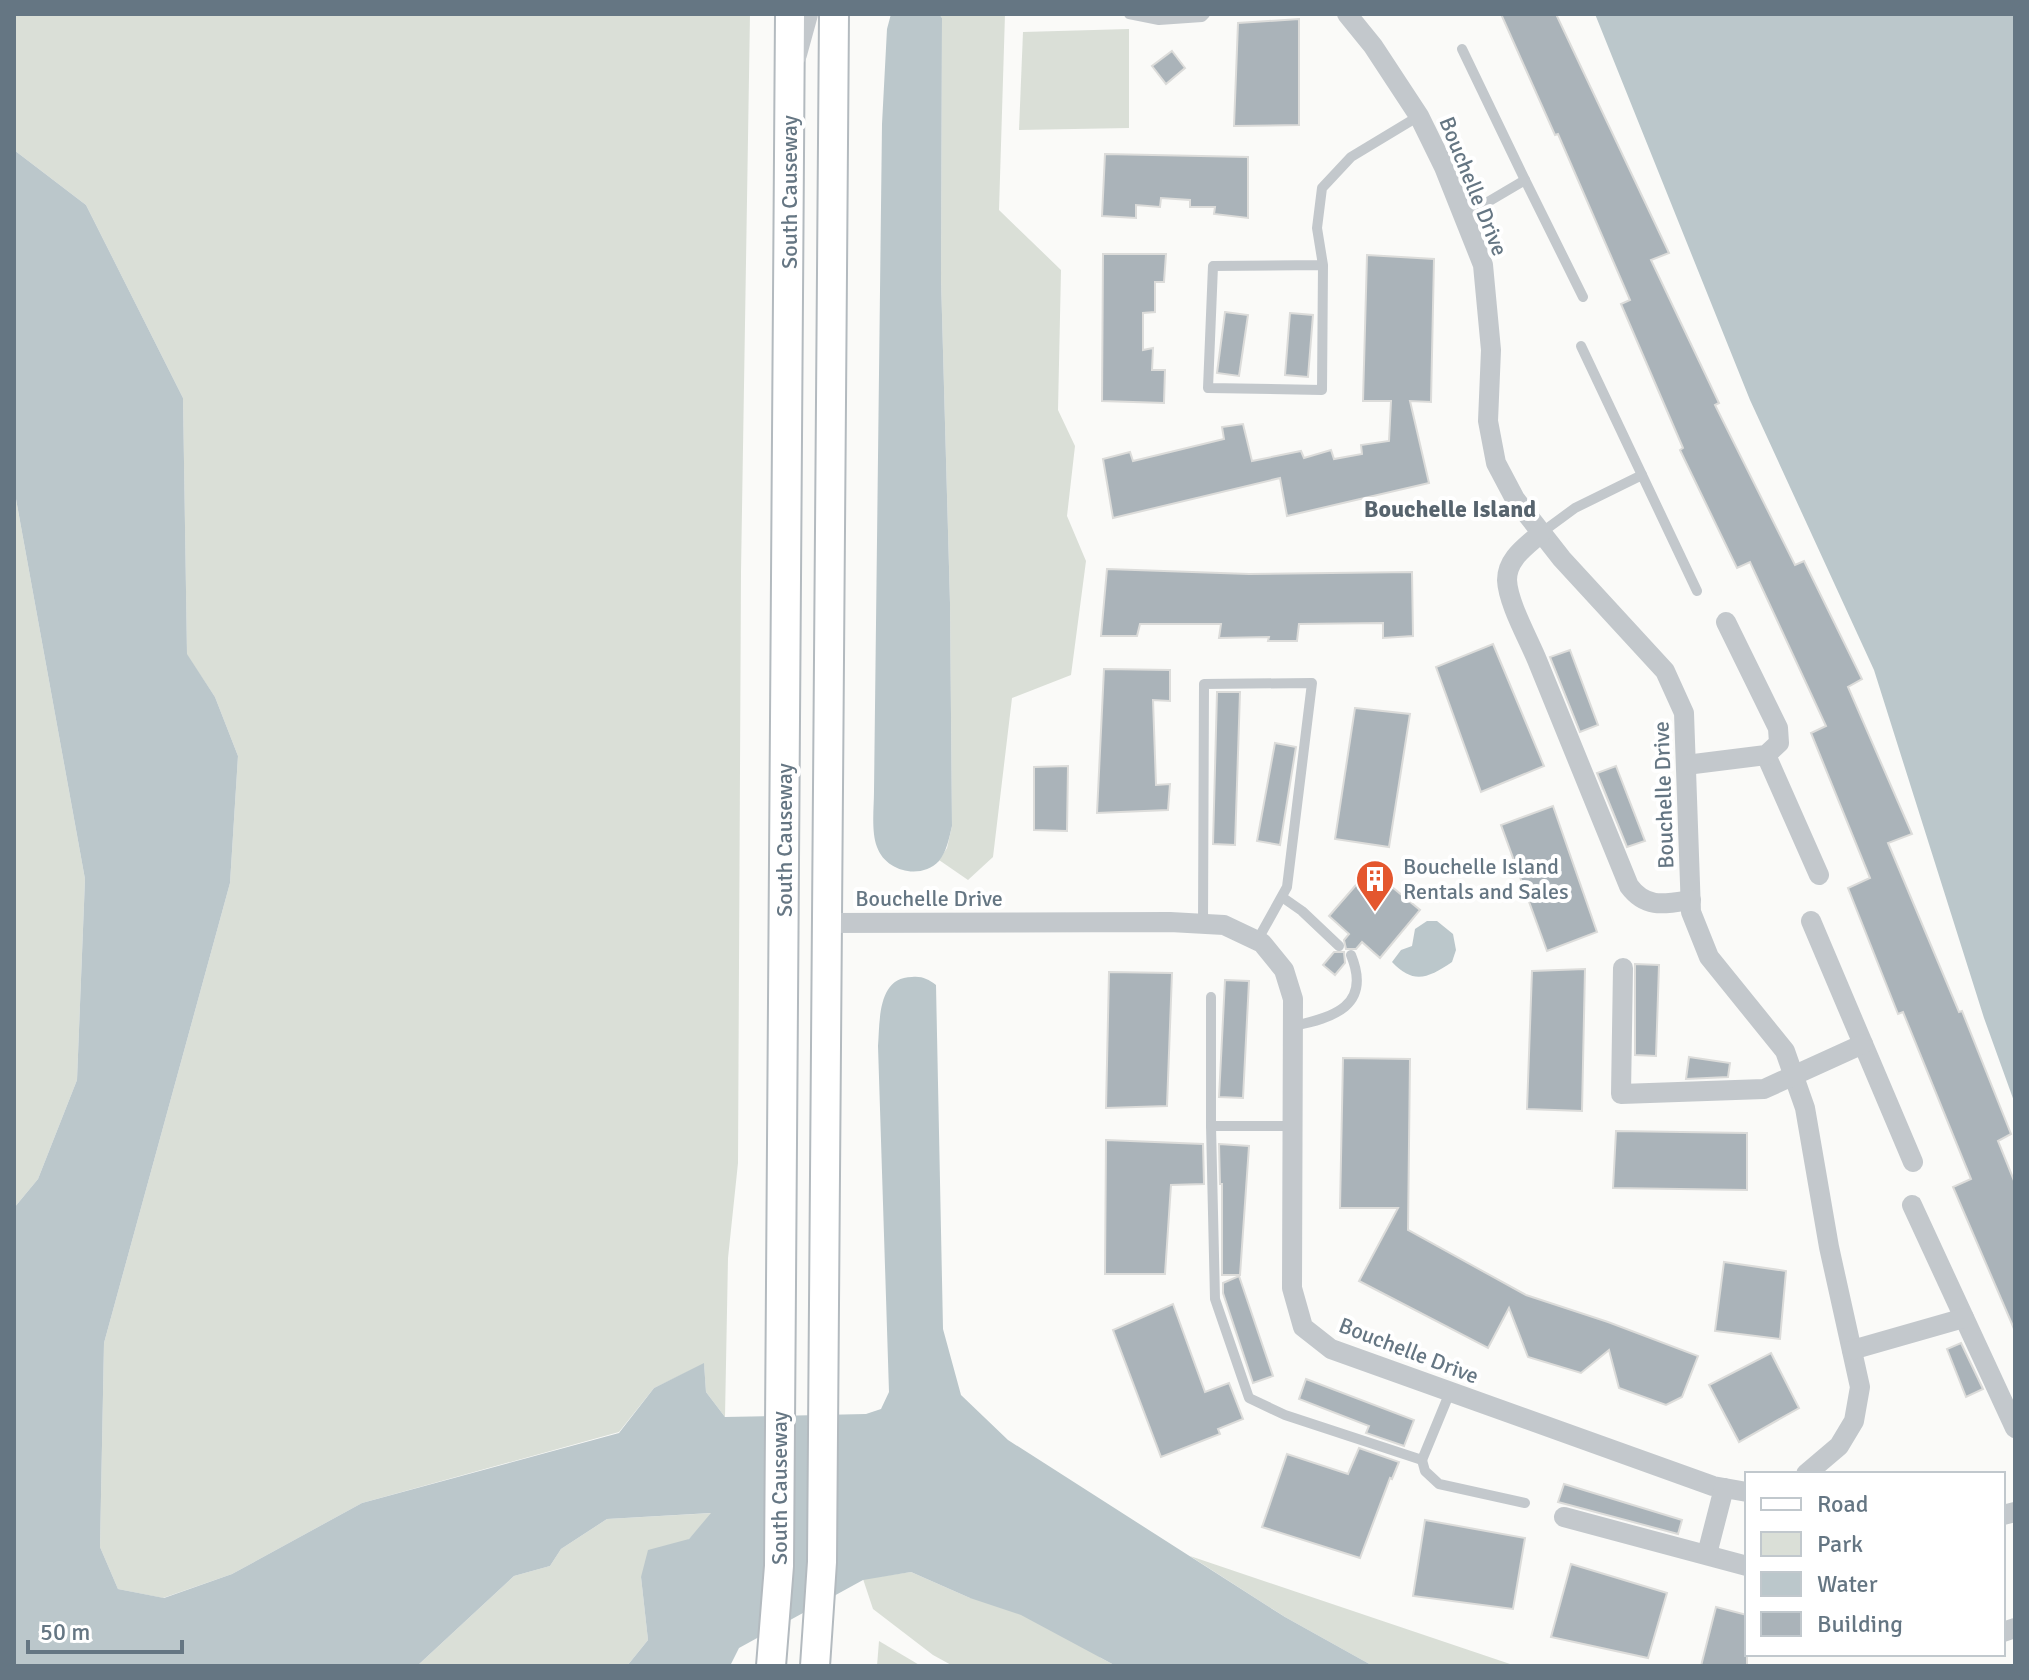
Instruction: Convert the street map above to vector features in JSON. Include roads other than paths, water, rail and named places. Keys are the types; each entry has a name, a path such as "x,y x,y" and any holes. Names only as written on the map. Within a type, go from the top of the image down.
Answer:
{"main road":[{"name":"South Causeway","path":"771,1666 779,1566 790,14"},
{"name":"South Causeway","path":"815,1666 822,1562 834,14"},
{"path":"782,1085 801,970 826,923 817,914 802,881 804,726 786,650"}],"street":[{"path":"789,73 806,14"},
{"name":"Bouchelle Drive","path":"1347,14 1373,46 1419,116 1444,167 1483,265 1491,350 1488,421 1496,463 1515,499 1562,559 1665,671 1684,713 1691,912 1709,957 1785,1051 1805,1108 1829,1247 1860,1387 1854,1421 1839,1446 1813,1472"},
{"path":"1541,533 1514,557 1509,568 1507,579 1513,603 1629,886 1646,902 1659,905 1691,900"},
{"path":"1686,765 1766,755 1776,748 1780,733 1726,622"},
{"path":"1766,755 1819,875"},
{"path":"1811,921 1913,1162"},
{"name":"Bouchelle Drive","path":"826,923 1203,923 1224,925 1257,941 1284,970 1293,999 1292,1288 1303,1327 1331,1349 1713,1486 1745,1492"},
{"path":"1623,968 1621,1094 1764,1089 1863,1044"},
{"path":"1912,1205 2015,1428"},
{"path":"1852,1350 1964,1318"},
{"path":"1707,1554 1724,1488"},
{"path":"1564,1517 1745,1565"}],"lane":[{"path":"1129,14 1159,20 1202,17 1205,14"},
{"path":"1462,49 1583,297"},
{"path":"1323,265 1213,266 1208,388 1322,390 1323,265 1317,228 1322,188 1351,157 1419,116"},
{"path":"1464,216 1525,180"},
{"path":"1581,346 1697,591"},
{"path":"1541,533 1575,508 1642,475"},
{"path":"1203,923 1204,684 1312,683 1287,887 1257,941"},
{"path":"1282,897 1302,911 1339,946"},
{"path":"1293,1026 1327,1019 1349,1004 1358,971 1351,955"},
{"path":"1211,997 1215,1299 1249,1398 1285,1415 1422,1460"},
{"path":"1211,1126 1292,1126"},
{"path":"1450,1392 1422,1460 1425,1471 1439,1484 1525,1503"}],"water":[{"path":"891,14 939,14 942,18 941,279 950,603 952,826 939,861 932,867 914,872 896,867 882,856 873,827 882,124 887,29"},
{"path":"1595,14 2015,14 2015,1104 1984,1018 1874,670 1750,400"},
{"path":"14,150 86,205 183,398 187,654 215,697 238,756 230,883 104,1343 100,1547 118,1589 164,1598 232,1574 362,1503 619,1433 654,1388 704,1363 706,1392 725,1417 866,1414 881,1409 889,1392 879,1025 883,1002 892,984 901,979 919,977 936,985 943,1329 961,1395 1008,1440 1285,1617 1373,1666 1116,1666 1021,1615 970,1598 911,1572 863,1580 739,1648 730,1666 627,1666 648,1640 641,1577 648,1550 689,1539 711,1513 607,1519 561,1549 550,1566 514,1576 417,1666 14,1666 14,1208 38,1179 77,1080 85,879 14,488"},
{"path":"1427,921 1437,921 1453,934 1456,950 1452,962 1421,977 1407,974 1392,962 1401,950 1412,946 1415,929"}],"place":[{"name":"Bouchelle Island Rentals and Sales","path":"1375,913"}],"district":[{"name":"Bouchelle Island","path":"1450,509"}]}
